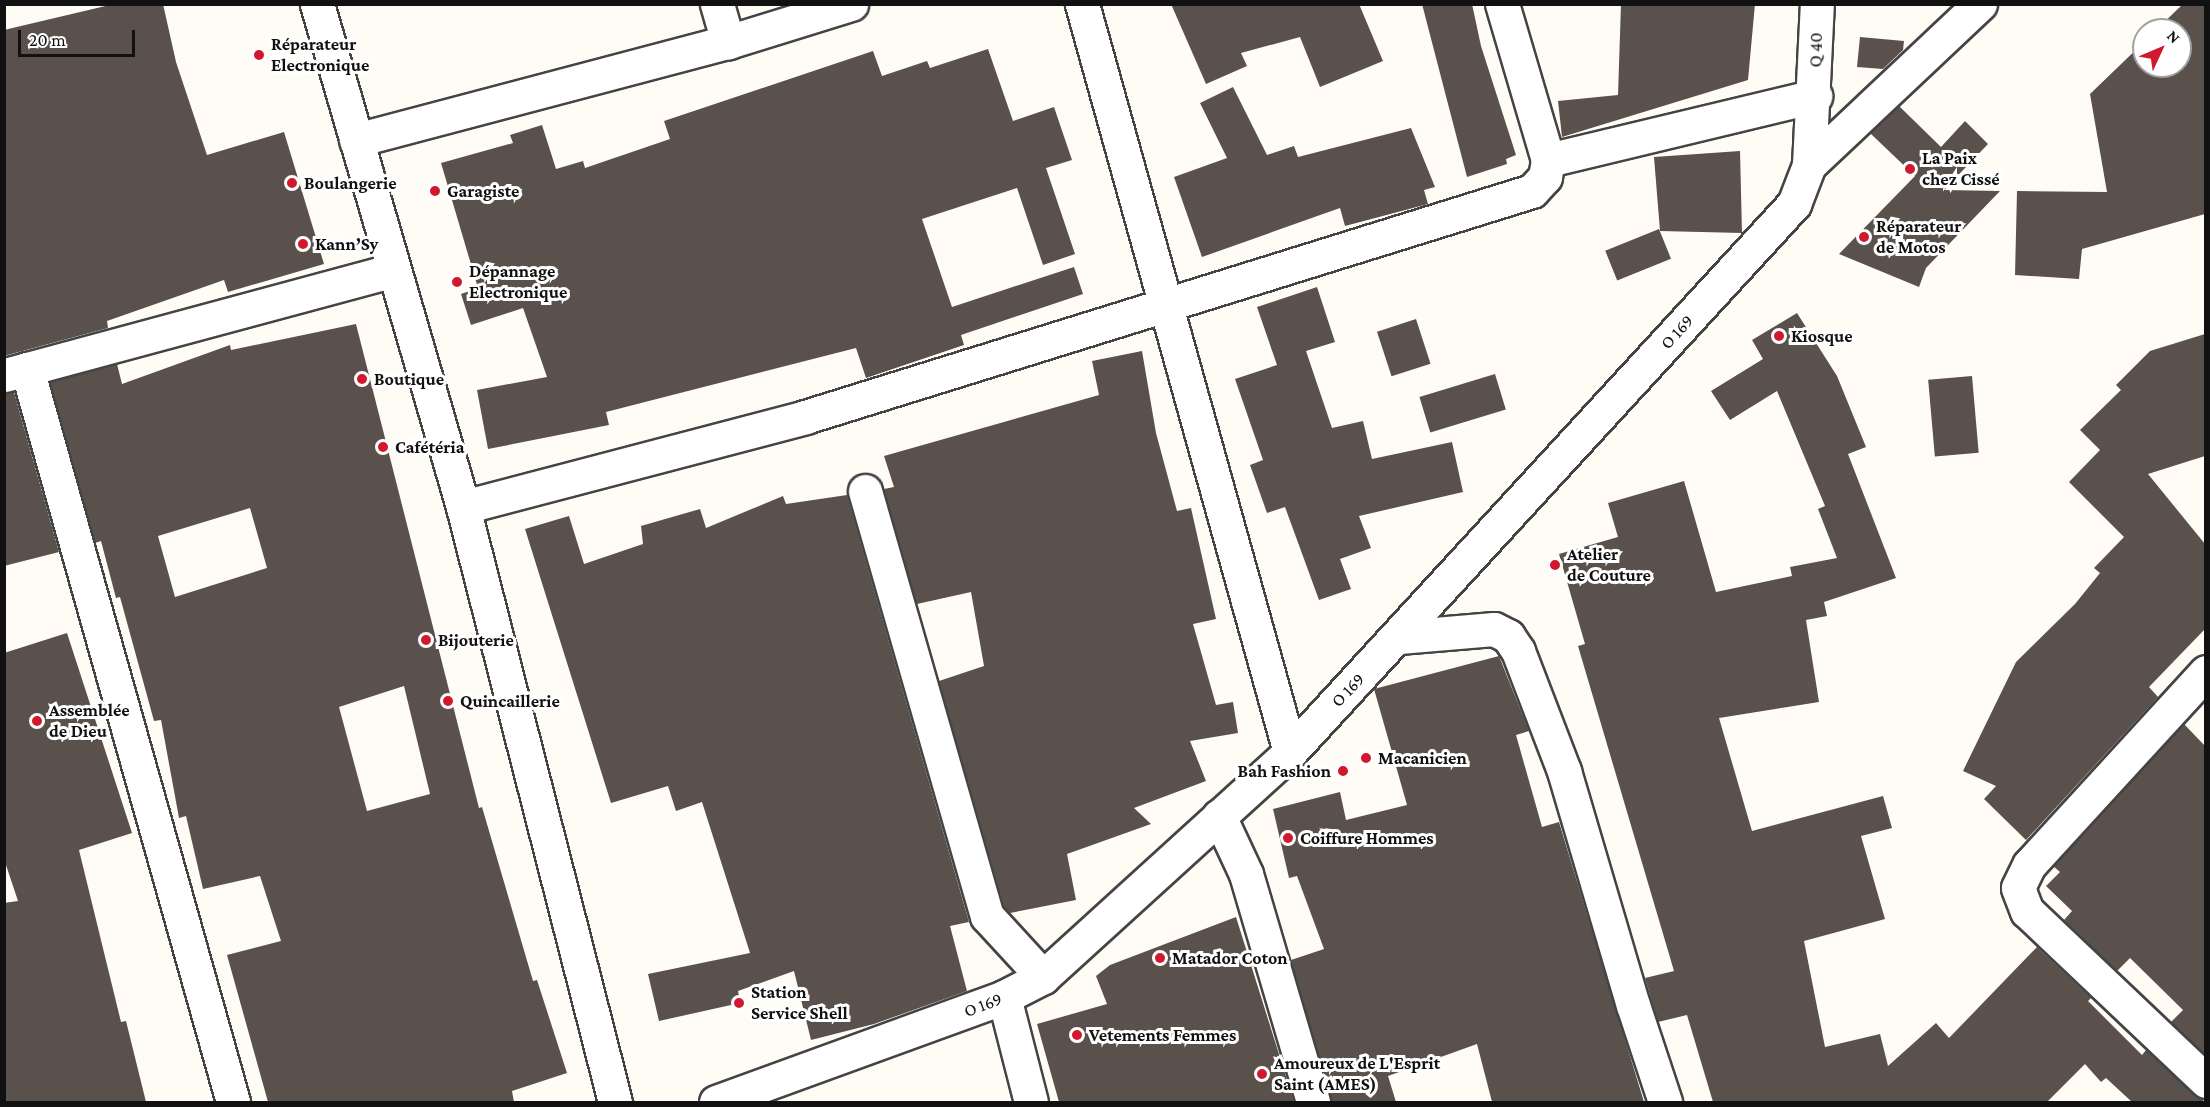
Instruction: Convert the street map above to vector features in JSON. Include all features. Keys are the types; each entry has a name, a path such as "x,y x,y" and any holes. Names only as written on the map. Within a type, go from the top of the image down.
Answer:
{"street":[{"path":"317,4 392,271 463,507 615,1102"},
{"path":"717,4 728,42"},
{"path":"356,140 728,42 851,4"},
{"path":"1082,4 1290,752"},
{"path":"463,507 805,417 1165,308 1532,191 1545,177 1548,160 1502,4"},
{"name":"Q 40","path":"1815,96 1817,4"},
{"path":"1809,165 1980,4"},
{"path":"1548,160 1815,96"},
{"name":"O 169","path":"716,1102 1004,997 1043,977 1290,752 1399,637 1794,204 1809,165 1815,96"},
{"path":"233,1102 16,372 392,271"},
{"path":"865,491 987,916 1043,977"},
{"path":"1399,637 1494,629 1509,636 1518,651 1564,771 1632,1005 1665,1102"},
{"path":"2205,673 2029,865 2018,888 2026,910 2205,1081"},
{"path":"1219,816 1246,874 1313,1102"},
{"path":"1004,997 1031,1102"}],"building":[{"path":"114,4 163,4 176,62 207,155 284,132 324,264 228,292 224,280 107,321 108,328 4,356 4,30"},
{"path":"1171,4 1359,4 1383,61 1320,87 1300,37 1241,53 1247,66 1206,84"},
{"path":"1422,4 1472,4 1481,46 1516,155 1506,159 1507,164 1467,177"},
{"path":"1621,4 1755,4 1748,80 1562,137 1558,101 1618,95"},
{"path":"2183,4 2205,4 2205,214 2082,249 2079,279 2015,275 2017,191 2107,192 2090,94 2132,54 2132,78 2192,78 2192,18 2168,18"},
{"path":"1860,37 1904,41 1903,50 1883,69 1857,67"},
{"path":"988,49 1013,121 1054,107 1072,160 1046,168 1075,254 1043,265 1017,188 922,219 952,307 1074,267 1083,294 961,335 964,345 866,378 856,348 606,412 609,425 488,449 477,390 547,377 523,308 471,325 461,294 478,288 441,163 513,143 510,135 542,125 556,169 583,161 585,168 670,139 664,121 873,51 882,76 927,61 930,68"},
{"path":"1233,87 1267,155 1294,146 1298,157 1411,128 1435,187 1424,190 1428,204 1345,226 1340,208 1202,257 1174,177 1227,158 1200,103"},
{"path":"1899,106 1941,147 1965,121 1988,144 1944,190 2000,191 1926,268 1919,287 1839,254 1915,176 1870,133"},
{"path":"1740,151 1742,233 1660,231 1654,157"},
{"path":"1659,229 1671,259 1617,280 1605,251"},
{"path":"1317,287 1335,342 1306,351 1332,428 1363,421 1372,459 1452,442 1463,492 1359,516 1371,548 1340,559 1351,589 1319,600 1285,507 1267,513 1250,465 1263,460 1235,379 1277,365 1257,307"},
{"path":"1797,313 1837,376 1866,447 1848,454 1896,578 1824,602 1827,616 1806,620 1819,702 1719,718 1752,831 1883,796 1892,828 1861,836 1885,919 1804,941 1825,1047 1880,1034 1888,1066 1936,1023 1949,1038 2037,947 2091,998 2088,1001 2142,1055 2146,1050 2205,1102 2132,1102 2106,1078 2101,1082 2085,1064 2047,1102 1713,1102 1687,1015 1658,1022 1645,978 1674,971 1578,646 1585,644 1559,554 1618,537 1608,503 1684,481 1716,592 1792,576 1790,567 1837,558 1818,509 1825,506 1777,391 1730,420 1711,391 1763,359 1752,340"},
{"path":"1416,319 1431,364 1392,376 1377,332"},
{"path":"356,324 479,808 482,807 533,981 537,980 567,1073 512,1091 514,1102 268,1102 227,955 281,941 260,876 203,889 186,816 179,818 161,720 154,721 120,597 116,598 101,541 95,543 50,382 117,364 122,384 230,345 231,350","holes":["250,508 267,568 175,597 158,536","404,686 430,794 367,811 339,707"]},
{"path":"2205,334 2205,456 2148,474 2205,544 2205,629 2149,687 2158,697 2026,840 1984,799 1996,786 1963,771 2016,662 2075,604 2100,573 2094,568 2124,537 2069,482 2100,450 2080,430 2121,390 2116,385 2150,351"},
{"path":"1142,351 1156,433 1177,511 1191,508 1216,619 1193,624 1216,705 1233,702 1238,733 1190,741 1206,781 1134,808 1151,824 1067,854 1076,900 1010,913 1004,907 939,681 984,666 971,592 917,604 884,489 894,487 884,456 1099,395 1092,361"},
{"path":"1495,374 1506,409 1430,432 1419,397"},
{"path":"1972,376 1979,453 1935,457 1928,380"},
{"path":"14,392 59,552 4,566 4,393"},
{"path":"847,495 969,922 950,926 967,991 874,1024 811,1040 794,971 738,991 740,1003 659,1021 648,974 750,953 702,802 676,811 668,786 611,803 525,529 569,516 584,564 643,544 641,526 700,509 706,528 783,496 786,504"},
{"path":"67,633 132,833 79,850 121,1022 126,1021 146,1102 4,1102 4,903 18,901 4,859 4,653"},
{"path":"1499,656 1529,731 1516,735 1542,827 1559,822 1644,1102 1492,1102 1477,1044 1388,1076 1396,1102 1331,1102 1291,960 1324,949 1297,876 1289,878 1273,809 1340,792 1346,820 1407,805 1374,689"},
{"path":"2184,724 2205,746 2205,1055 2171,1022 2183,1010 2130,958 2117,971 2064,920 2072,911 2046,886 2060,872 2053,866"},
{"path":"1236,917 1294,1102 1059,1102 1037,1024 1107,1004 1096,976 1110,965"}],"place":[{"name":"Réparateur Electronique","path":"259,55"},
{"name":"La Paix chez Cissé","path":"1910,169"},
{"name":"Boulangerie","path":"292,183"},
{"name":"Garagiste","path":"435,191"},
{"name":"Réparateur de Motos","path":"1864,237"},
{"name":"Kann’Sy","path":"303,244"},
{"name":"Dépannage Electronique","path":"457,282"},
{"name":"Kiosque","path":"1779,336"},
{"name":"Boutique","path":"362,379"},
{"name":"Cafétéria","path":"383,447"},
{"name":"Atelier de Couture","path":"1555,565"},
{"name":"Bijouterie","path":"426,640"},
{"name":"Quincaillerie","path":"448,701"},
{"name":"Assemblée de Dieu","path":"37,721"},
{"name":"Macanicien","path":"1366,758"},
{"name":"Bah Fashion","path":"1343,771"},
{"name":"Coiffure Hommes","path":"1288,838"},
{"name":"Matador Coton","path":"1160,958"},
{"name":"Station Service Shell","path":"739,1003"},
{"name":"Vetements Femmes","path":"1077,1035"},
{"name":"Amoureux de L'Esprit Saint (AMES)","path":"1262,1074"}]}
